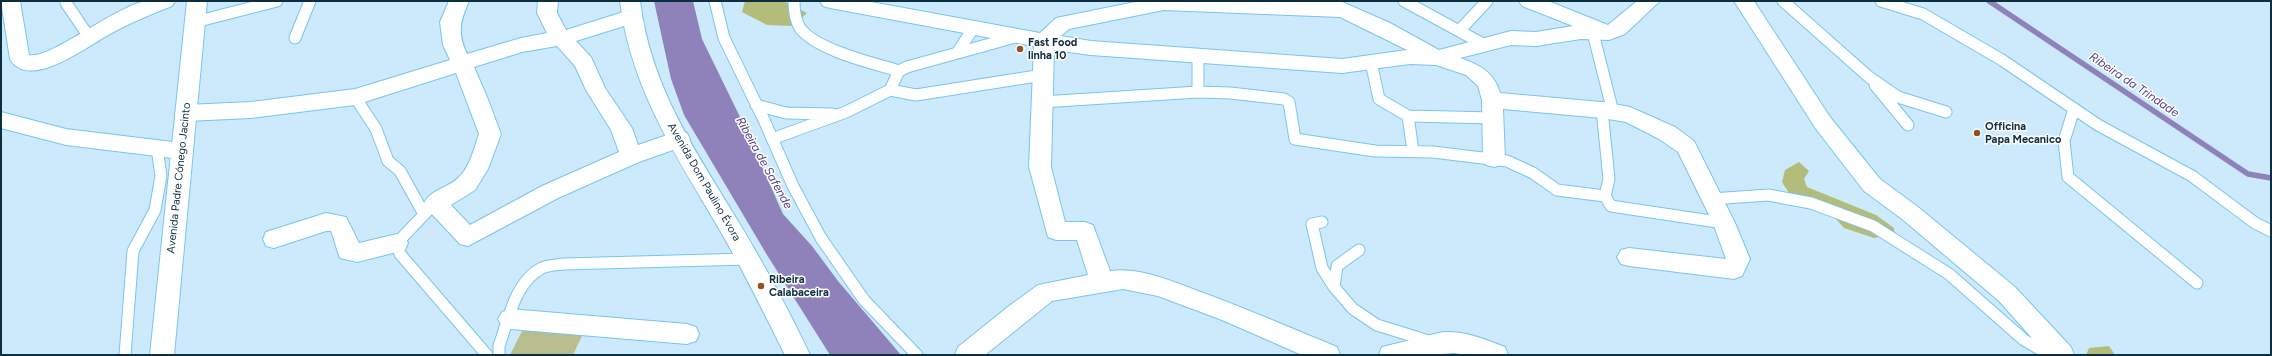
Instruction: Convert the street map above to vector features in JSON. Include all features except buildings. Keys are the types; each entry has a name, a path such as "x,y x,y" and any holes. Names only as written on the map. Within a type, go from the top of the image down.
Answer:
{"street":[{"path":"10,1 20,59 24,62 42,61 56,57 89,37 135,13 165,1"},
{"path":"459,1 450,22 452,45 477,97 490,134 477,169 467,184 429,209 468,237 550,192 631,156 679,139"},
{"path":"548,1 547,12 557,33 584,62 596,90 621,128 631,156"},
{"path":"832,1 1044,41 1091,48 1342,66 1410,57 1437,58 1483,44 1510,38 1536,39 1601,33 1618,29 1628,18 1650,1"},
{"path":"1529,1 1601,33"},
{"path":"1744,1 1823,123 1872,185 1910,213 2006,294 2062,355"},
{"path":"1102,282 1085,231 1056,231 1040,167 1044,41 1063,23 1164,2 1332,6 1383,28 1437,58 1473,70 1487,83 1492,109 1494,159"},
{"path":"186,113 251,110 355,97 521,45 562,38 630,9"},
{"name":"Avenida Dom Paulino Évora","path":"630,9 653,92 748,259 798,355"},
{"name":"Avenida Padre Cónego Jacinto","path":"162,355 196,11"},
{"path":"1492,109 1608,111 1630,115 1667,133 1686,147 1724,223 1738,259 1734,269 1629,258"},
{"path":"1,120 66,137 181,151"},
{"path":"274,239 326,222 338,223 348,243 348,251 357,253 397,242"},
{"path":"967,355 1017,313 1046,292 1123,279 1159,287 1230,313 1328,355"},
{"path":"510,319 687,334"},
{"path":"1391,355 1456,341 1481,348 1496,355"}],"lane":[{"path":"196,11 276,1"},
{"path":"295,38 310,1"},
{"path":"715,1 724,38 793,186 821,238 864,300 917,355"},
{"path":"794,1 794,14 802,29 835,50 899,71"},
{"path":"1404,1 1483,44"},
{"path":"1459,31 1488,1"},
{"path":"1783,1 1868,77 1898,97 1946,112"},
{"path":"1881,1 1923,14 2002,60 2098,125 2192,176 2255,223 2271,231"},
{"path":"66,3 89,37"},
{"path":"957,53 974,28"},
{"path":"1601,33 1608,111 1609,179 1605,196 1611,206 1724,223"},
{"path":"890,90 899,71 907,67 1019,36"},
{"path":"1198,56 1198,92"},
{"path":"1371,62 1379,98 1408,116 1492,109"},
{"path":"772,139 839,114 890,90 916,95 1043,75"},
{"path":"1868,77 1908,125"},
{"path":"1042,102 1220,91 1235,95 1284,99 1289,102 1295,139 1375,151 1434,152 1507,161 1533,173 1557,190 1605,196"},
{"path":"355,97 376,129 388,161 400,171 429,209 397,242 400,254 433,289 487,355"},
{"path":"756,105 786,113 839,114"},
{"path":"2074,109 2064,141 2068,177 2198,283"},
{"path":"1408,116 1413,151"},
{"path":"125,355 133,251 156,210 161,176 157,148"},
{"path":"1712,199 1768,195 1812,203 1872,226 1949,274 2024,340 2050,355"},
{"path":"1322,222 1312,224 1322,268 1334,287 1353,309 1377,326 1424,349"},
{"path":"1334,287 1336,266 1359,250"},
{"path":"499,355 499,346 525,282 536,272 552,265 748,259"}],"green space":[{"path":"745,1 783,1 807,13 793,26 767,25 742,12"},
{"path":"1799,162 1809,171 1804,179 1807,187 1876,215 1894,228 1895,234 1874,238 1844,228 1820,201 1789,193 1782,182 1785,170"},
{"path":"523,329 583,334 573,355 510,355"},
{"path":"2109,346 2115,355 2086,355 2089,348"}],"shaded area":[{"path":"654,1 693,1 702,39 740,117 783,214 812,246 838,281 901,355 830,355 767,255 684,115 671,79"}],"waterway":[{"name":"Ribeira da Trindade","path":"1989,1 2248,174 2271,178"}],"place":[{"name":"Fast Food linha 10","path":"1020,49"},
{"name":"Officina Papa Mecanico","path":"1977,133"},
{"name":"Ribeira Calabaceira","path":"761,286"}],"water label":[{"name":"Ribeira de Safende","path":"764,163"}]}
